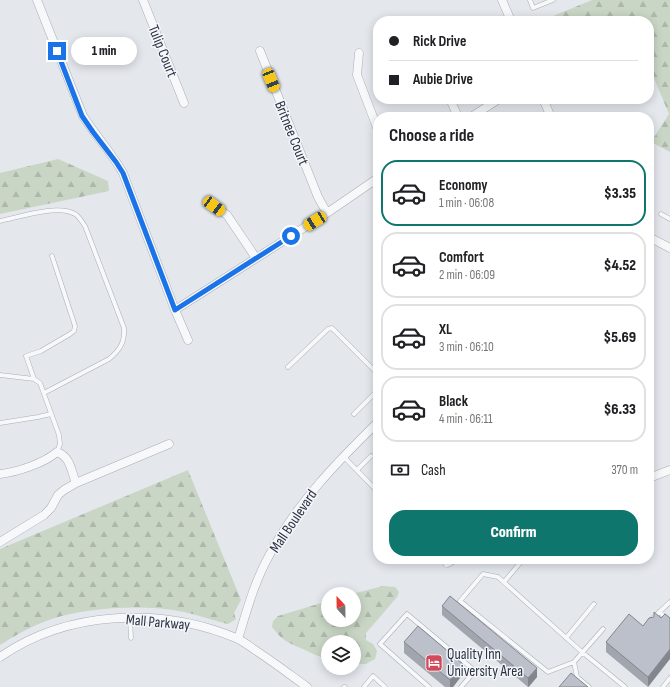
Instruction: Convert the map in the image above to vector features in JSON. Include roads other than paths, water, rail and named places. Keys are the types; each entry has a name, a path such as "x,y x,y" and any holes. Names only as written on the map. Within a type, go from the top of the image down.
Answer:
{"street":[{"path":"37,0 82,116 123,173 175,310 188,340"},
{"name":"Tulip Court","path":"142,0 184,103"},
{"path":"503,0 509,16"},
{"name":"Britnee Court","path":"260,51 318,197 327,213"},
{"path":"359,53 357,75 373,117"},
{"path":"479,112 491,104"},
{"path":"175,310 327,213 373,181"},
{"path":"214,206 227,215 256,258"},
{"path":"654,240 670,248"},
{"name":"Mall Boulevard","path":"238,639 255,587 270,554 288,523 310,493 373,427"},
{"path":"0,542 44,514 51,508 58,495 76,483 170,444"},
{"path":"0,474 8,473 41,462 50,458 57,452 63,454 67,458 76,483"},
{"path":"654,476 670,470"},
{"name":"Mall Parkway","path":"0,657 28,641 53,630 71,625 107,619 130,618 162,620 199,626 238,639 272,661 307,687"}],"lane":[{"path":"530,0 533,8 552,0"},
{"path":"0,221 56,209 66,210 76,214 85,226 124,328 122,345 117,353 109,359 44,393"},
{"path":"661,214 670,219"},
{"path":"34,379 26,356 41,351 70,334 74,331 75,326 52,256"},
{"path":"288,367 328,329 332,328 373,369"},
{"path":"0,375 34,379 40,383 59,435 60,444 57,452"},
{"path":"354,414 373,395"},
{"path":"0,423 51,414"},
{"path":"344,456 373,487"},
{"path":"357,470 372,456"},
{"path":"504,582 519,564"},
{"path":"603,629 582,652 574,662 548,672 460,601 483,574 498,577 582,652 625,687"},
{"path":"650,621 670,602"},
{"path":"566,638 594,604"},
{"path":"659,612 670,621"},
{"path":"429,687 380,644 407,614 475,672 461,687"},
{"path":"130,618 131,638"},
{"path":"574,662 577,677 589,687"},
{"path":"364,687 373,676 386,687"},
{"path":"572,679 577,677"},
{"path":"662,687 670,678"}],"place":[{"name":"Quality Inn University Area","path":"434,663"}]}
